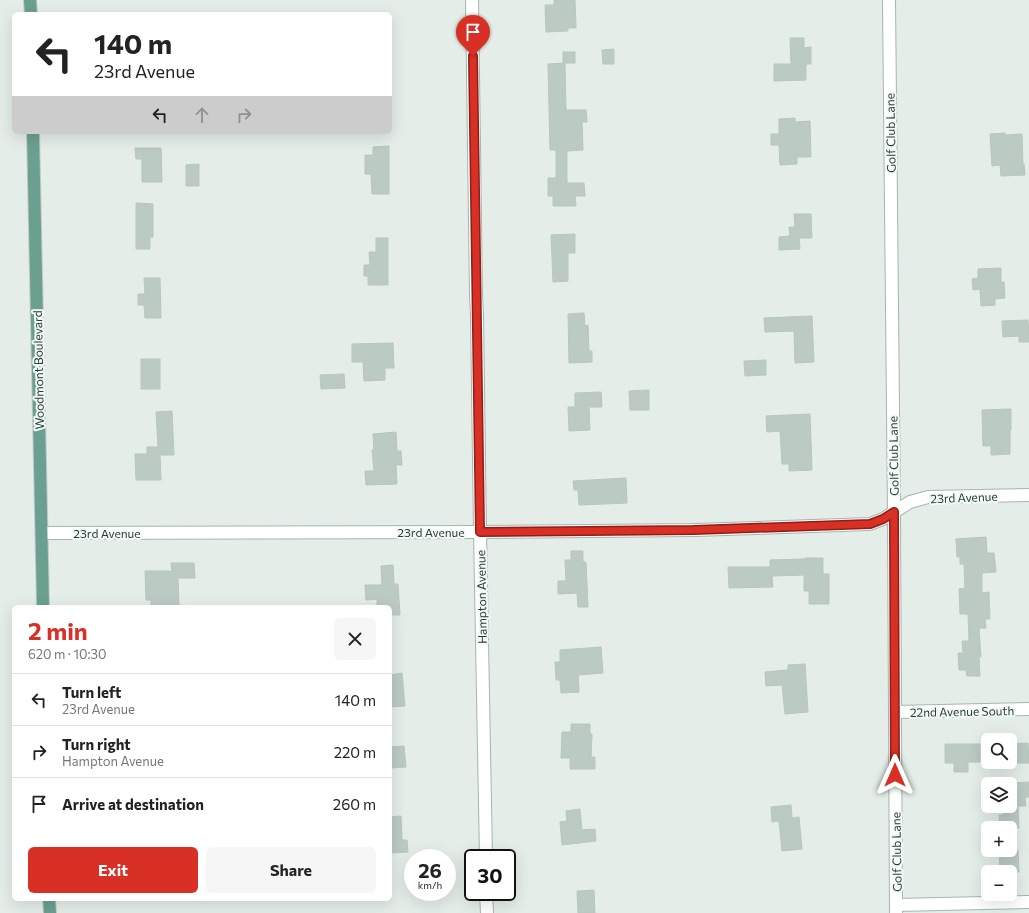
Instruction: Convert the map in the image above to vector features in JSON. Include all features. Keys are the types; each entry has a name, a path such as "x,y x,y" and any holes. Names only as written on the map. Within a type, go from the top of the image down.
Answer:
{"main road":[{"path":"30,0 31,12"},
{"name":"Woodmont Boulevard","path":"33,134 43,605"},
{"path":"50,901 50,913"}],"street":[{"name":"Hampton Avenue","path":"472,0 486,849"},
{"name":"Golf Club Lane","path":"888,0 894,512 896,909"},
{"name":"23rd Avenue","path":"42,533 694,530 870,524 883,519 910,502 928,497 1029,495"},
{"name":"22nd Avenue South","path":"894,712 1029,709"},
{"path":"486,901 487,913"},
{"path":"896,909 1029,902"}],"building":[{"path":"554,0 575,0 576,28 568,28 568,31 546,32 545,5 554,5"},
{"path":"790,38 804,38 804,48 811,47 811,64 806,64 806,80 774,81 774,64 791,64"},
{"path":"614,49 614,64 603,64 602,50"},
{"path":"563,52 575,52 575,63 563,63"},
{"path":"565,63 566,110 586,110 587,122 582,122 583,150 567,151 567,183 584,183 585,196 575,196 576,206 553,206 553,196 548,196 548,178 556,178 556,150 550,150 548,64"},
{"path":"795,118 795,122 810,121 811,157 797,157 797,164 780,165 779,145 771,145 771,134 779,134 779,119"},
{"path":"1005,133 1005,135 1022,134 1025,175 1001,176 1000,165 992,166 990,134"},
{"path":"389,146 389,194 372,194 371,174 365,174 365,155 373,155 373,147"},
{"path":"135,148 161,148 162,182 142,182 142,159 136,159"},
{"path":"199,164 199,186 186,186 186,165"},
{"path":"136,203 153,204 153,237 150,237 150,249 136,249"},
{"path":"794,214 811,214 812,238 799,238 800,249 779,250 779,237 790,236 789,227 795,227"},
{"path":"575,234 575,253 568,253 568,281 553,282 551,235"},
{"path":"376,238 388,238 388,285 368,285 368,276 364,276 364,265 370,265 369,252 376,252"},
{"path":"1001,268 1001,282 1004,282 1005,298 995,299 995,305 981,306 980,289 973,290 972,279 978,278 978,269"},
{"path":"144,278 160,278 161,318 145,318 144,305 138,305 138,294 145,294"},
{"path":"584,313 585,326 588,325 589,351 592,351 592,362 569,363 568,314"},
{"path":"812,316 814,362 795,363 794,331 765,332 764,318"},
{"path":"1028,320 1029,342 1019,342 1019,336 1003,337 1002,321"},
{"path":"393,343 394,368 385,368 385,380 364,381 363,362 352,362 352,344"},
{"path":"141,359 160,359 160,389 141,389"},
{"path":"766,360 766,375 745,376 744,361"},
{"path":"344,374 345,388 321,389 320,375"},
{"path":"649,390 649,410 630,410 629,391"},
{"path":"601,392 602,407 589,407 590,430 569,431 568,407 575,407 575,393"},
{"path":"1011,409 1010,454 991,455 991,446 983,446 982,410"},
{"path":"172,411 174,455 160,455 161,480 136,480 135,454 147,454 147,447 158,447 156,412"},
{"path":"810,414 812,470 789,471 789,464 782,464 780,431 767,432 766,416"},
{"path":"396,432 397,451 401,451 402,465 396,465 397,484 366,485 365,471 374,471 372,450 374,450 373,434"},
{"path":"626,478 627,503 579,505 578,490 574,490 573,481"},
{"path":"986,537 987,553 994,553 996,572 982,573 982,593 989,592 990,619 985,619 986,628 979,628 981,657 979,657 980,676 967,676 966,670 959,670 958,653 963,653 962,641 969,641 968,614 960,614 959,589 965,588 964,564 960,564 960,557 957,557 956,539"},
{"path":"571,551 583,551 583,562 586,562 588,607 578,607 577,593 558,594 558,581 566,581 565,560 571,560"},
{"path":"823,558 823,574 829,574 829,604 809,604 809,591 804,591 804,575 772,576 773,587 729,588 728,567 770,567 770,560"},
{"path":"171,563 194,563 195,578 178,578 179,605 151,605 151,600 146,600 145,571 172,571"},
{"path":"393,565 394,584 398,584 400,615 392,615 392,605 377,605 377,599 366,600 365,585 382,585 381,566"},
{"path":"601,647 603,673 578,675 579,692 561,693 560,680 556,680 555,662 560,662 560,650"},
{"path":"805,664 808,712 785,714 782,685 766,686 765,672 788,670 788,665"},
{"path":"402,673 405,706 392,707 392,675"},
{"path":"571,724 590,724 590,734 592,734 591,757 595,757 595,769 570,769 570,758 561,758 562,732 571,732"},
{"path":"1028,743 1029,763 1017,763 1017,744"},
{"path":"945,744 980,744 980,762 968,762 968,772 954,772 954,763 945,763"},
{"path":"404,746 406,767 392,768 392,747"},
{"path":"1029,782 1029,797 1025,797 1026,806 1018,806 1019,828 1017,828 1017,821 999,821 999,815 1003,815 1003,813 1017,813 1017,783"},
{"path":"791,805 792,818 799,817 802,849 782,851 779,821 772,822 771,807"},
{"path":"580,809 582,830 595,829 596,841 562,845 560,822 567,821 566,811"},
{"path":"401,816 402,840 407,840 408,849 404,849 404,852 392,853 392,817"},
{"path":"1018,850 1019,872 1017,872 1017,865 1000,865 999,857 1017,857"},
{"path":"594,890 595,913 578,913 577,891"}],"route":[{"path":"473,56 480,532 694,530 870,524 883,519 894,512 895,775"}]}
